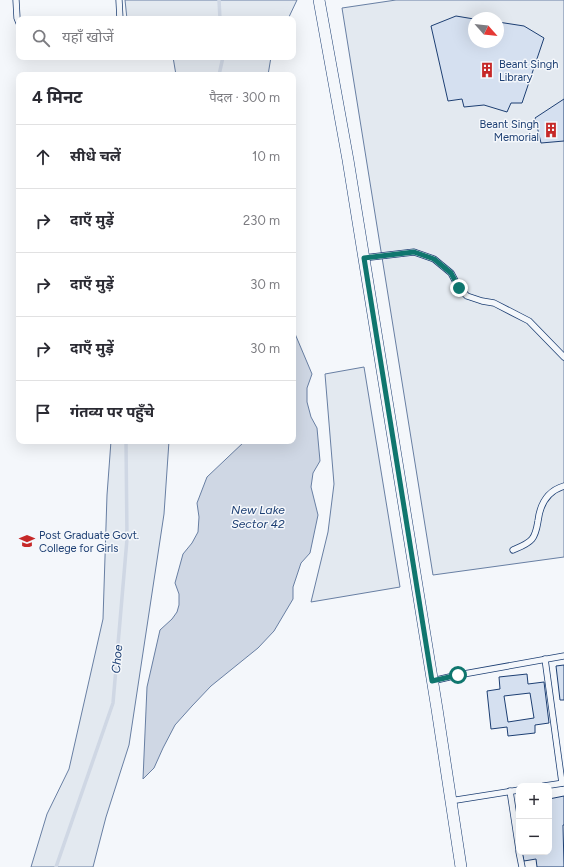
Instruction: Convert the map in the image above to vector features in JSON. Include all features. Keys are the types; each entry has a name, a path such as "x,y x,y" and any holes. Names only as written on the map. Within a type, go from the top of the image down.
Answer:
{"street":[{"path":"320,0 364,258 461,867"}],"lane":[{"path":"16,0 17,16"},
{"path":"119,0 120,16"},
{"path":"364,258 414,252 434,259 451,273 459,288 467,296 494,303 530,321 564,357"},
{"path":"513,550 529,542 533,537 543,502 548,494 556,488 564,486"},
{"path":"432,681 564,656"},
{"path":"545,659 563,783 552,785"},
{"path":"450,801 516,790"},
{"path":"510,791 516,831"},
{"path":"520,855 522,867"}],"shaded area":[{"path":"125,0 297,0 289,16 127,16"},
{"path":"396,0 564,0 564,557 433,575 342,8"},
{"path":"174,60 270,60 268,72 176,72"},
{"path":"364,367 400,587 311,602 328,532 334,484 325,374"},
{"path":"111,444 169,444 164,514 129,745 106,817 93,867 31,867 47,814 69,769 103,619 107,495"}],"water":[{"name":"New Lake Sector 42","path":"296,336 312,374 307,388 307,402 311,417 317,428 320,461 313,473 311,487 318,515 310,553 301,563 293,587 293,599 274,631 258,648 211,686 175,725 154,768 143,779 147,687 160,630 172,619 177,612 179,605 179,594 175,583 183,554 192,543 198,532 199,517 197,503 207,477 242,444 296,444"}],"building":[{"name":"Beant Singh Library","path":"456,16 468,18 468,48 504,48 504,23 524,26 544,38 522,103 511,103 507,112 484,105 464,107 462,99 448,101 431,26"},
{"name":"Beant Singh Memorial","path":"564,99 564,141 541,143 535,118"},
{"path":"564,665 564,700 560,700 556,666"},
{"path":"527,674 528,684 544,682 549,723 535,725 535,733 508,736 507,727 491,729 487,691 500,689 499,677","holes":["530,693 534,718 508,722 504,696"]},
{"path":"564,796 564,867 537,867 536,859 524,861 523,855 552,855 552,798"}],"waterway":[{"name":"Choe","path":"219,0 220,16"},
{"name":"Choe","path":"220,72 222,60"},
{"name":"Choe","path":"56,867 113,703 127,539 126,444"}],"place":[{"name":"Beant Singh Library","path":"487,70"},
{"name":"Beant Singh Memorial","path":"551,130"},
{"name":"Post Graduate Govt. College for Girls","path":"27,541"}],"route":[{"path":"458,675 432,681 364,258 414,252 434,259 451,273 459,288"}]}
